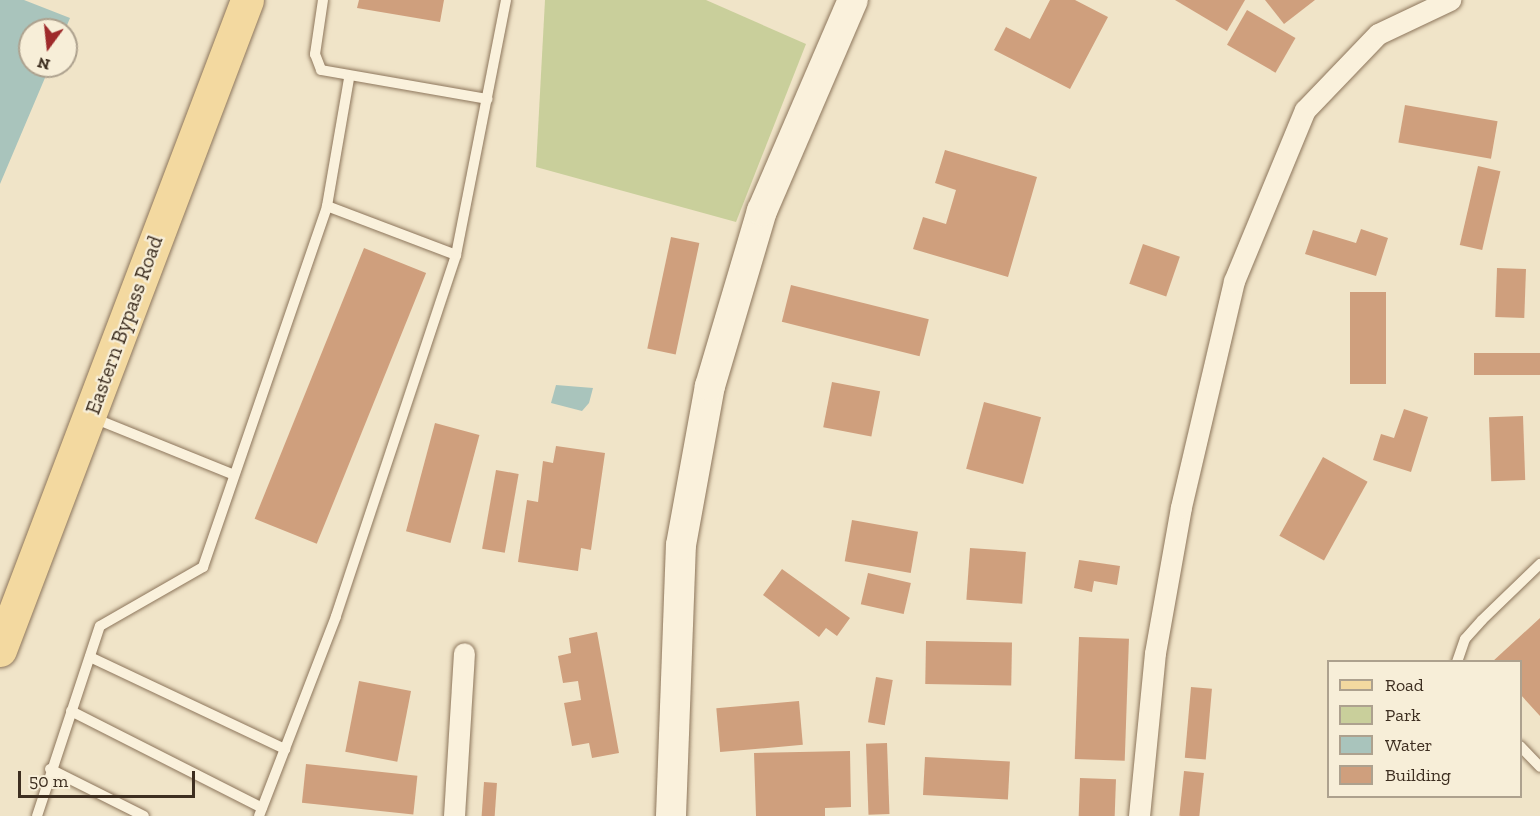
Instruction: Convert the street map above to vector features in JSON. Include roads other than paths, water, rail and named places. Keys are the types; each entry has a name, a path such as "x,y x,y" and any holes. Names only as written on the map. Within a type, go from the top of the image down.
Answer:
{"main road":[{"name":"Eastern Bypass Road","path":"0,650 91,417 247,0"}],"street":[{"path":"670,816 681,545 710,386 762,211 853,0"},
{"path":"1139,816 1155,653 1181,507 1246,249 1305,110 1378,34 1450,0"},
{"path":"454,816 464,653"}],"lane":[{"path":"323,0 317,65 349,79 488,99"},
{"path":"70,711 260,812 336,615 456,255 506,0"},
{"path":"37,816 70,711 90,657 110,616 189,580 203,567 232,474 327,206 349,79"},
{"path":"327,206 456,255"},
{"path":"91,417 232,474"},
{"path":"1458,660 1470,633 1540,564"},
{"path":"90,657 285,749"},
{"path":"1522,747 1540,767"},
{"path":"50,769 144,816"}],"water":[{"path":"0,0 24,0 70,18 18,18 18,78 45,78 0,184"},
{"path":"556,385 593,388 589,403 582,411 551,403"}]}
